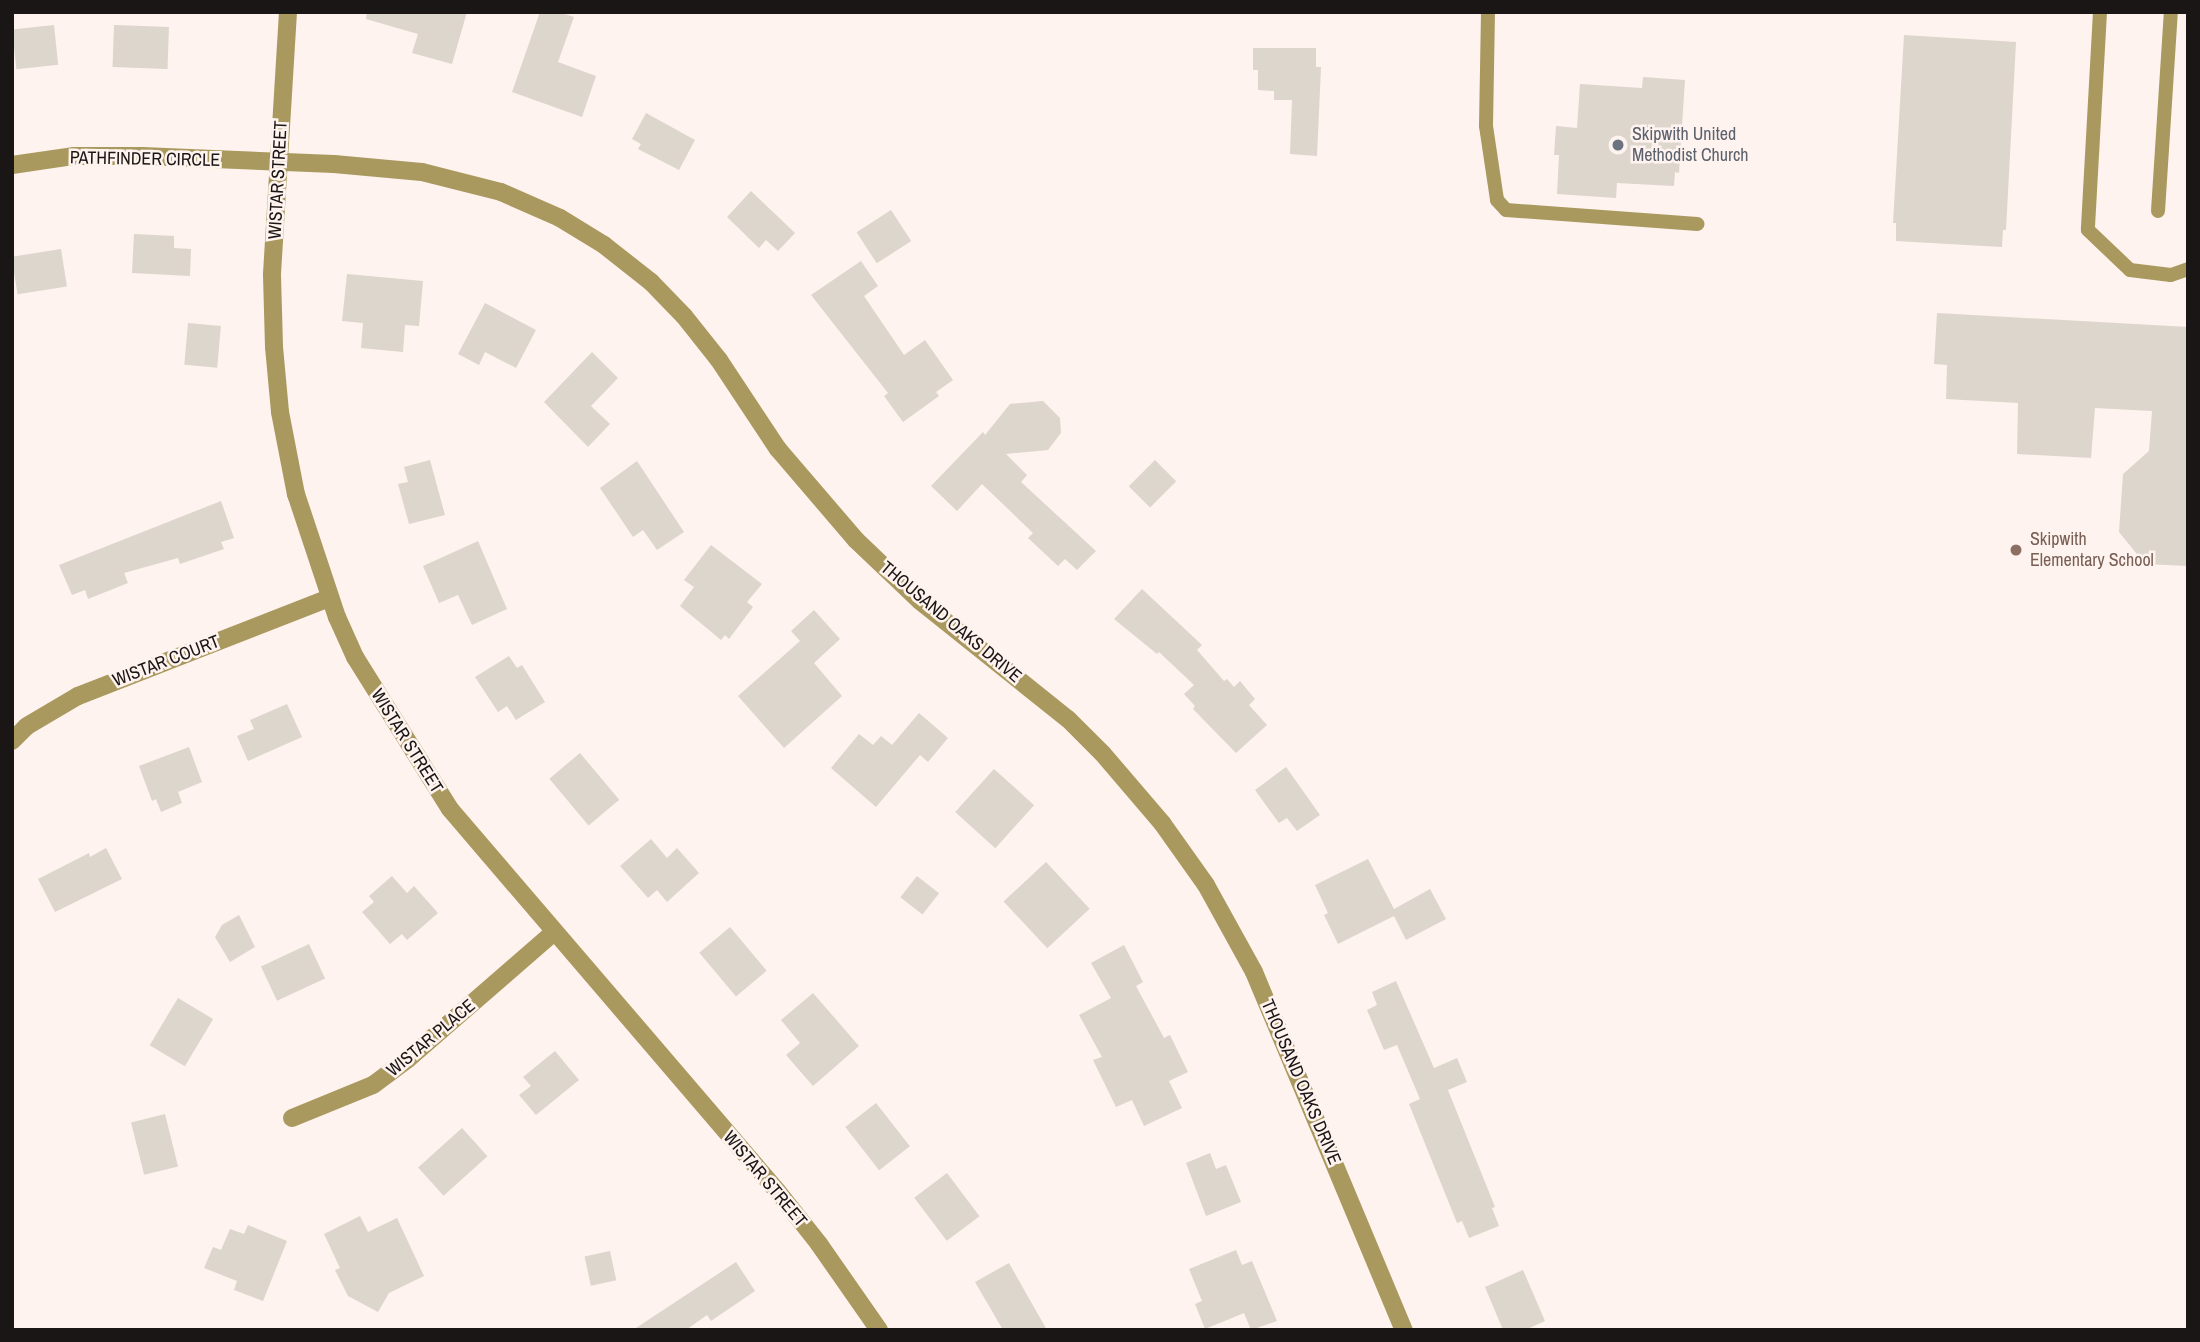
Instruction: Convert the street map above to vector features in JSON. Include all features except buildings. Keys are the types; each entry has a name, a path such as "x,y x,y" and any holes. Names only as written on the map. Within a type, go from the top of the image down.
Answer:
{"street":[{"name":"WISTAR STREET","path":"288,12 272,275 279,412 296,494 330,598 355,657 425,773 450,809 778,1192 819,1244 872,1327"},
{"name":"PATHFINDER CIRCLE","path":"12,165 74,156 279,162"},
{"name":"THOUSAND OAKS DRIVE","path":"279,162 422,172 501,192 560,218 604,244 651,282 684,316 719,360 778,449 856,540 920,601 1068,719 1103,754 1162,823 1206,885 1254,972 1405,1330"},
{"name":"WISTAR COURT","path":"12,741 27,726 78,696 330,598"},
{"name":"WISTAR PLACE","path":"292,1118 373,1085 408,1059 554,932"}],"lane":[{"path":"1488,12 1486,126 1497,200 1506,210 1697,225"},
{"path":"2100,12 2088,230 2130,270 2171,275 2188,270"},
{"path":"2158,211 2171,12"}],"place":[{"name":"Skipwith United Methodist Church","path":"1618,145"},
{"name":"Skipwith Elementary School","path":"2016,550"}]}
